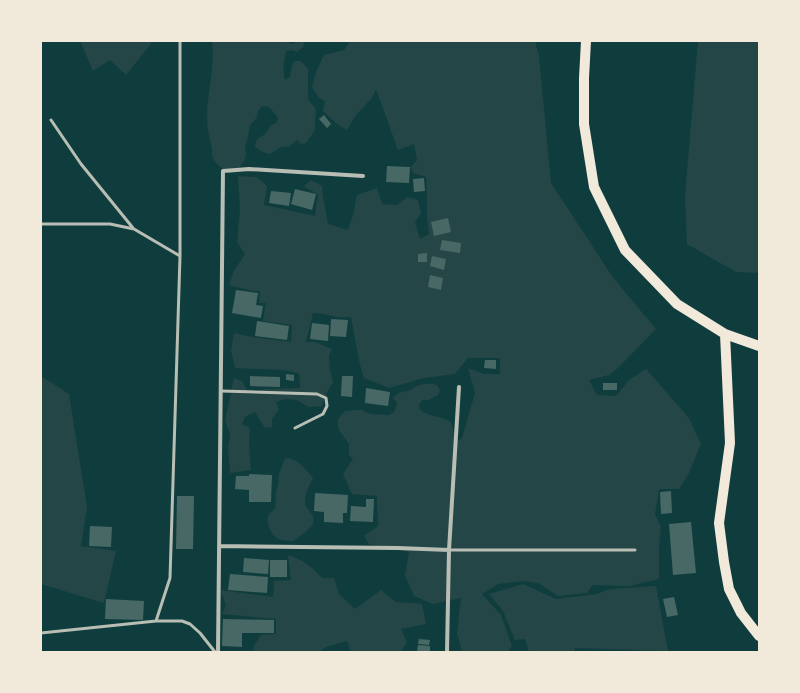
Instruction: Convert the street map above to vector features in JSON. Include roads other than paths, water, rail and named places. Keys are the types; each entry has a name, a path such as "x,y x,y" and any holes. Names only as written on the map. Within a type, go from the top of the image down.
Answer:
{"highway":[{"path":"586,41 584,124 594,187 625,250 677,304 725,334 759,346"},
{"path":"725,334 730,443 719,523 729,589 741,613 759,636"}],"street":[{"path":"218,652 223,171 249,169 363,176"},
{"path":"447,652 449,550 459,386"},
{"path":"219,546 449,550"}],"lane":[{"path":"156,620 170,578 180,256 180,41"},
{"path":"51,120 81,164 134,229"},
{"path":"41,224 110,224 134,229 180,256"},
{"path":"221,391 318,394 326,398 327,406 323,414 295,428"},
{"path":"449,550 635,550"},
{"path":"41,633 156,620 182,621 190,624 200,633 215,652"}]}
